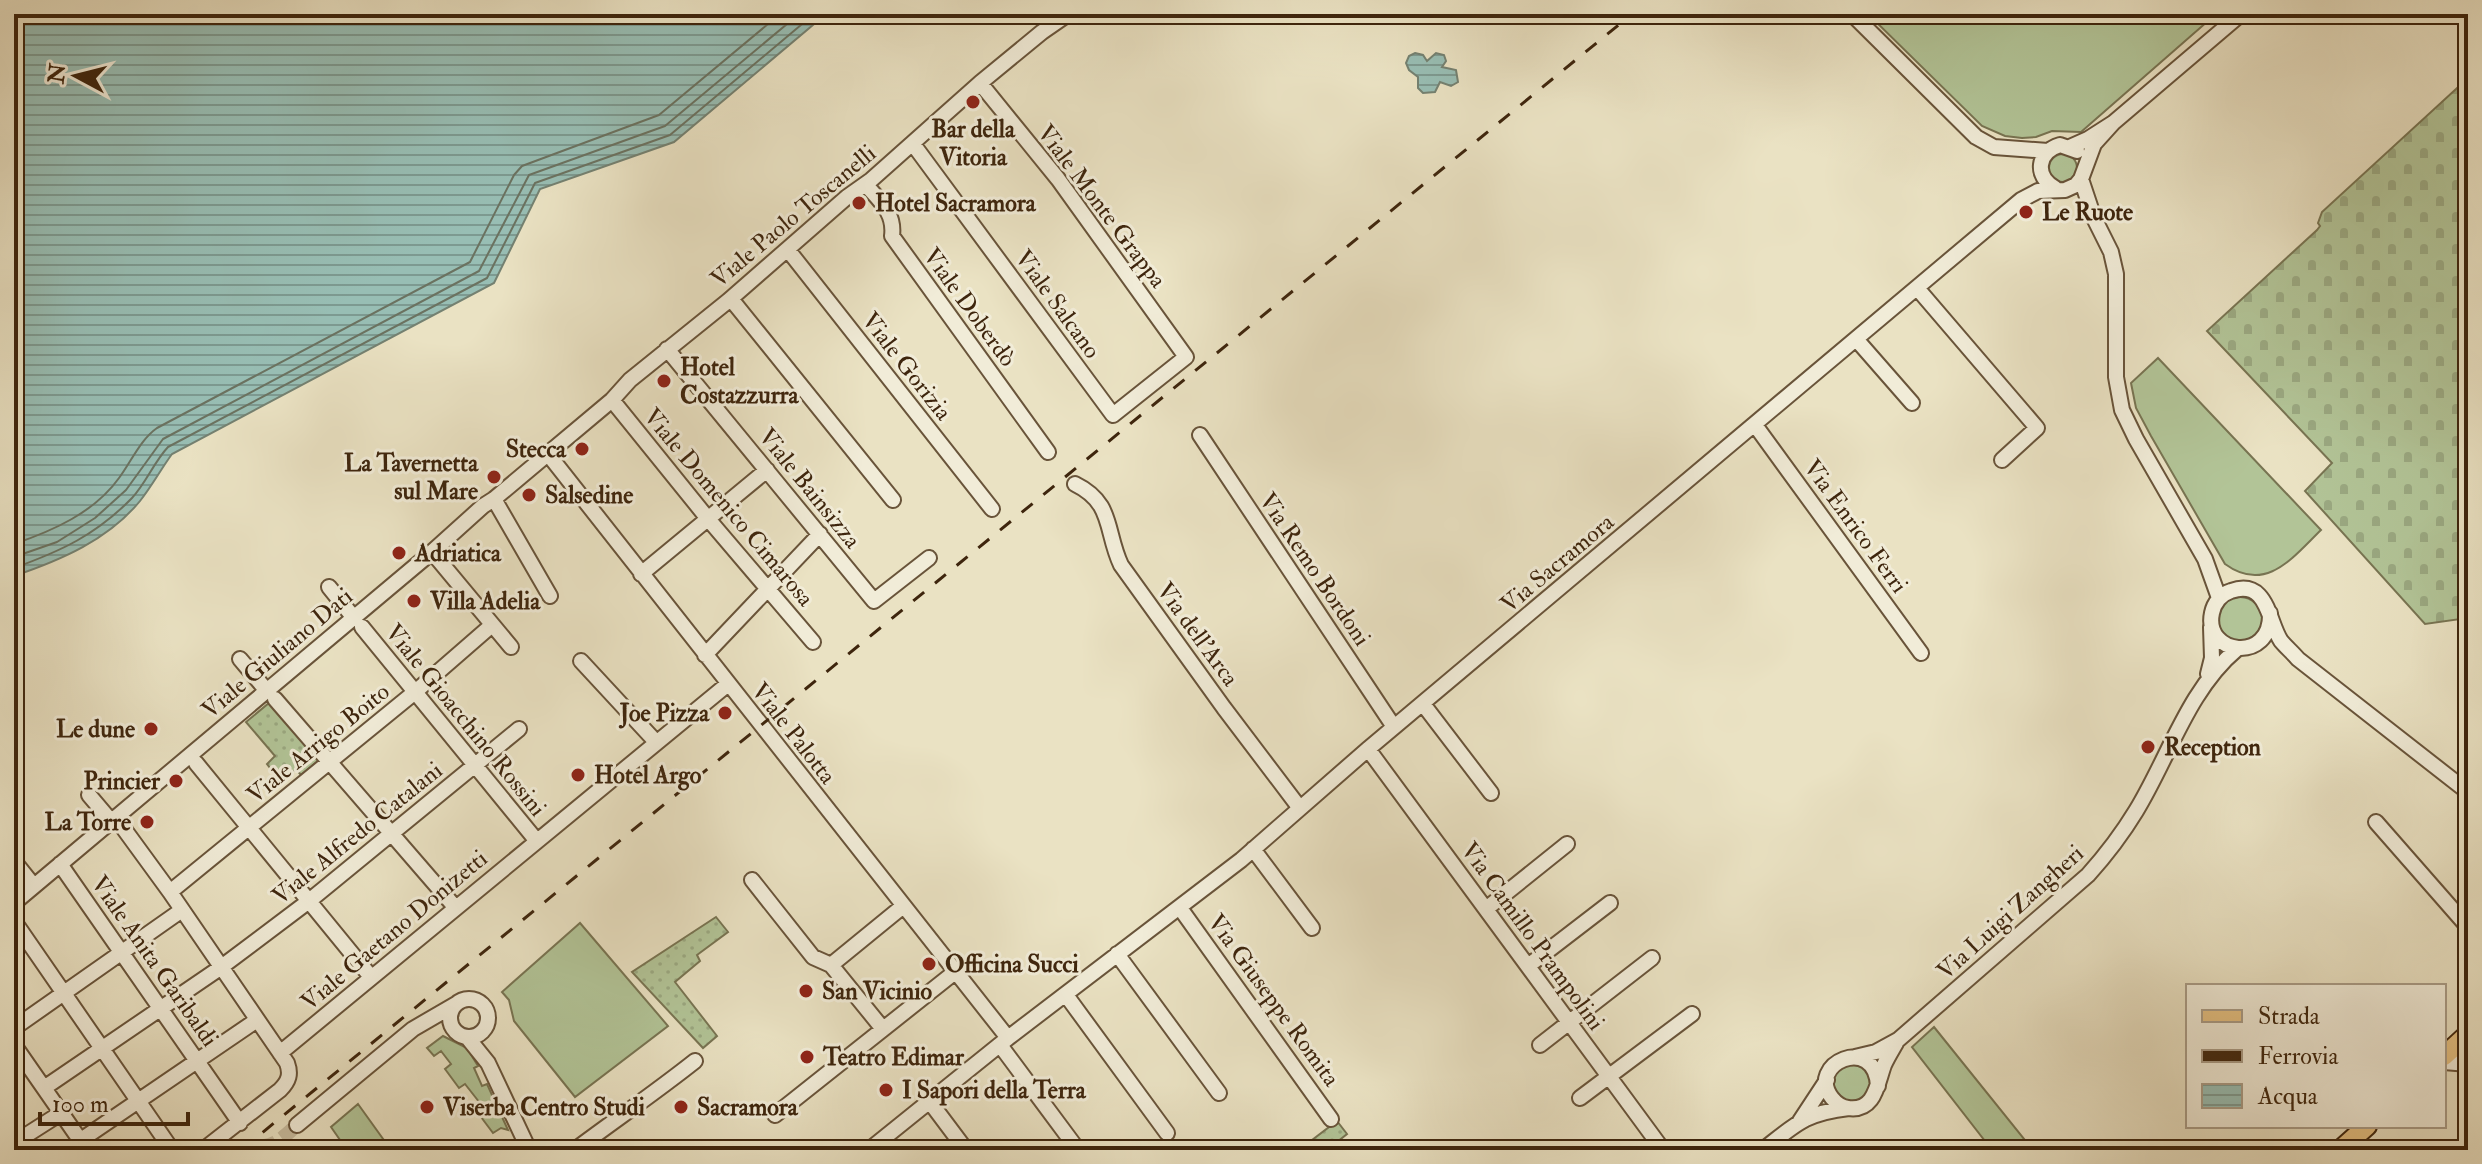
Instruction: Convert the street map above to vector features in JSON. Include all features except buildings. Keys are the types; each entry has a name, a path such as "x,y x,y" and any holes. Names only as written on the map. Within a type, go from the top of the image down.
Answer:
{"main road":[{"path":"2446,1058 2467,1042"},
{"path":"2340,1150 2365,1128"}],"street":[{"name":"Viale Paolo Toscanelli","path":"548,454 612,400 630,380 731,299 847,197 866,185 980,83 1068,14"},
{"path":"1852,14 1976,137 1994,147 2048,151 2060,145 2079,153 2073,180 2111,252 2116,274 2116,377 2122,410 2205,559 2219,598"},
{"path":"2017,150 2041,169 2049,185 2073,180 2094,144 2113,123 2241,14"},
{"name":"Viale Monte Grappa","path":"980,83 1040,155 1186,357"},
{"path":"2070,147 2113,123"},
{"name":"Viale Salcano","path":"913,144 1113,415 1186,357"},
{"path":"2041,169 2048,151"},
{"name":"Via Sacramora","path":"2021,200 2041,169"},
{"name":"Via Sacramora","path":"869,1150 1253,849 2021,200 2073,180"},
{"name":"Viale Doberdò","path":"866,185 889,211 892,236 1048,452"},
{"name":"Viale Gorizia","path":"788,250 992,509"},
{"path":"1917,288 2037,428 2002,460"},
{"path":"731,299 893,500"},
{"path":"1856,339 1912,403"},
{"name":"Viale Bainsizza","path":"667,349 874,601 929,558"},
{"name":"Viale Domenico Cimarosa","path":"612,400 813,642"},
{"name":"Via Enrico Ferri","path":"1755,425 1921,653"},
{"name":"Via Remo Bordoni","path":"1200,435 1394,727"},
{"name":"Viale Giuliano Dati","path":"14,903 358,622 472,514 548,454"},
{"name":"Viale Palotta","path":"548,454 955,972 1078,1150"},
{"path":"641,574 767,470"},
{"name":"Via dell'Arca","path":"1075,484 1084,488 1103,506 1113,549 1121,565 1299,807"},
{"path":"494,499 550,596"},
{"path":"705,655 820,534"},
{"path":"432,552 511,647"},
{"path":"2205,559 2235,590"},
{"name":"Viale Gioacchino Rossini","path":"329,587 536,840"},
{"path":"2298,659 2274,650 2242,649 2220,641 2211,625 2211,615 2219,598 2235,590 2253,592 2267,604 2280,639 2298,659 2468,792"},
{"path":"2242,649 2264,638 2270,613"},
{"name":"Viale Arrigo Boito","path":"170,892 415,692 492,625"},
{"name":"Via Luigi Zangheri","path":"1855,1057 1876,1052 1898,1040 2088,875 2110,849 2136,811 2207,679 2212,658 2211,625"},
{"name":"Via Luigi Zangheri","path":"2207,679 2242,649"},
{"path":"240,659 455,907"},
{"path":"581,661 656,742"},
{"name":"Viale Gaetano Donizetti","path":"280,1053 728,684"},
{"path":"1423,704 1491,793"},
{"name":"Viale Alfredo Catalani","path":"44,1088 220,968 309,901 519,729"},
{"name":"Via Camillo Prampolini","path":"1368,749 1663,1150"},
{"path":"196,763 371,977"},
{"path":"89,795 170,892 290,1071 280,1090 203,1150"},
{"path":"2376,822 2468,927"},
{"path":"1486,909 1567,844"},
{"path":"1253,849 1312,928"},
{"path":"14,861 34,886"},
{"name":"Viale Anita Garibaldi","path":"60,864 240,1123"},
{"path":"752,880 813,957 831,965 883,1029"},
{"path":"1528,966 1610,903"},
{"path":"831,965 902,907"},
{"name":"Via Giuseppe Romita","path":"1180,908 1331,1119"},
{"path":"14,1028 182,910"},
{"path":"14,921 172,1150"},
{"path":"1117,954 1219,1093"},
{"path":"1540,1045 1652,958"},
{"path":"775,1115 955,972"},
{"path":"1064,996 1131,1095"},
{"path":"1064,996 1167,1133"},
{"path":"297,1125 413,1029 467,999 482,1004 488,1020 483,1031 493,1073 529,1150"},
{"path":"456,1004 450,1021 493,1073"},
{"path":"1580,1098 1692,1014"},
{"path":"14,1045 84,1145 139,1101 257,1020"},
{"path":"401,1039 433,1029 461,1034 483,1031"},
{"name":"Via Luigi Zangheri","path":"1878,1086 1885,1062 1898,1040"},
{"path":"1763,1150 1800,1121 1822,1111 1865,1105 1878,1086 1870,1064 1847,1057 1833,1065 1827,1080 1800,1121"},
{"path":"2446,1059 2468,1064"},
{"path":"575,1150 695,1061"},
{"path":"1827,1080 1830,1095 1841,1106 1849,1108"},
{"path":"930,1102 966,1150"},
{"path":"14,1143 61,1113"}],"green space":[{"path":"1868,14 2216,14 2081,132 2052,131 2022,138 2005,136 1982,126"},
{"path":"2468,78 2468,618 2425,624 2305,491 2332,463 2207,331 2317,230 2322,212"},
{"path":"2063,154 2073,158 2077,168 2073,178 2063,182 2053,178 2049,168 2053,158"},
{"path":"2158,358 2321,530 2278,568 2266,574 2253,575 2225,564 2151,436 2136,408 2131,383"},
{"path":"2240,597 2255,604 2262,619 2255,634 2240,641 2225,634 2218,619 2225,604"},
{"path":"269,703 319,760 301,775 296,769 281,782 267,764 275,756 246,722"},
{"path":"716,917 728,932 697,955 700,961 675,982 717,1036 703,1048 632,972"},
{"path":"580,923 668,1026 575,1097 514,1021 509,1000 502,992"},
{"path":"1934,1027 2033,1150 1992,1150 1912,1047"},
{"path":"443,1036 467,1048 478,1066 474,1068 482,1086 487,1084 508,1130 501,1128 493,1133 481,1117 487,1112 465,1084 459,1088 445,1069 451,1064 441,1051 434,1056 427,1048"},
{"path":"1852,1064 1865,1070 1871,1083 1865,1096 1852,1102 1839,1096 1833,1083 1839,1070"},
{"path":"358,1104 391,1150 347,1150 331,1127"},
{"path":"1337,1121 1347,1134 1327,1150 1299,1150"}],"water":[{"path":"14,14 826,14 674,142 540,189 494,283 172,454 140,501 113,527 66,556 14,576"},
{"path":"1415,53 1423,55 1427,61 1436,53 1444,55 1446,61 1442,67 1456,70 1458,82 1451,86 1440,82 1435,92 1423,93 1418,88 1418,77 1406,63 1409,56"}],"tunnel":[{"path":"221,1150 269,1145 297,1125"}],"railway":[{"path":"241,1150 1632,14"}],"place":[{"name":"Bar della Vitoria","path":"973,102"},
{"name":"Hotel Sacramora","path":"859,203"},
{"name":"Le Ruote","path":"2026,212"},
{"name":"Hotel Costazzurra","path":"664,381"},
{"name":"Stecca","path":"582,449"},
{"name":"La Tavernetta sul Mare","path":"494,477"},
{"name":"Salsedine","path":"529,495"},
{"name":"Adriatica","path":"399,553"},
{"name":"Villa Adelia","path":"414,601"},
{"name":"Joe Pizza","path":"725,713"},
{"name":"Le dune","path":"151,729"},
{"name":"Reception","path":"2148,747"},
{"name":"Hotel Argo","path":"578,775"},
{"name":"Princier","path":"176,781"},
{"name":"La Torre","path":"147,822"},
{"name":"Officina Succi","path":"929,964"},
{"name":"San Vicinio","path":"806,991"},
{"name":"Teatro Edimar","path":"807,1057"},
{"name":"I Sapori della Terra","path":"886,1090"},
{"name":"Viserba Centro Studi","path":"427,1107"},
{"name":"Sacramora","path":"681,1107"}]}
